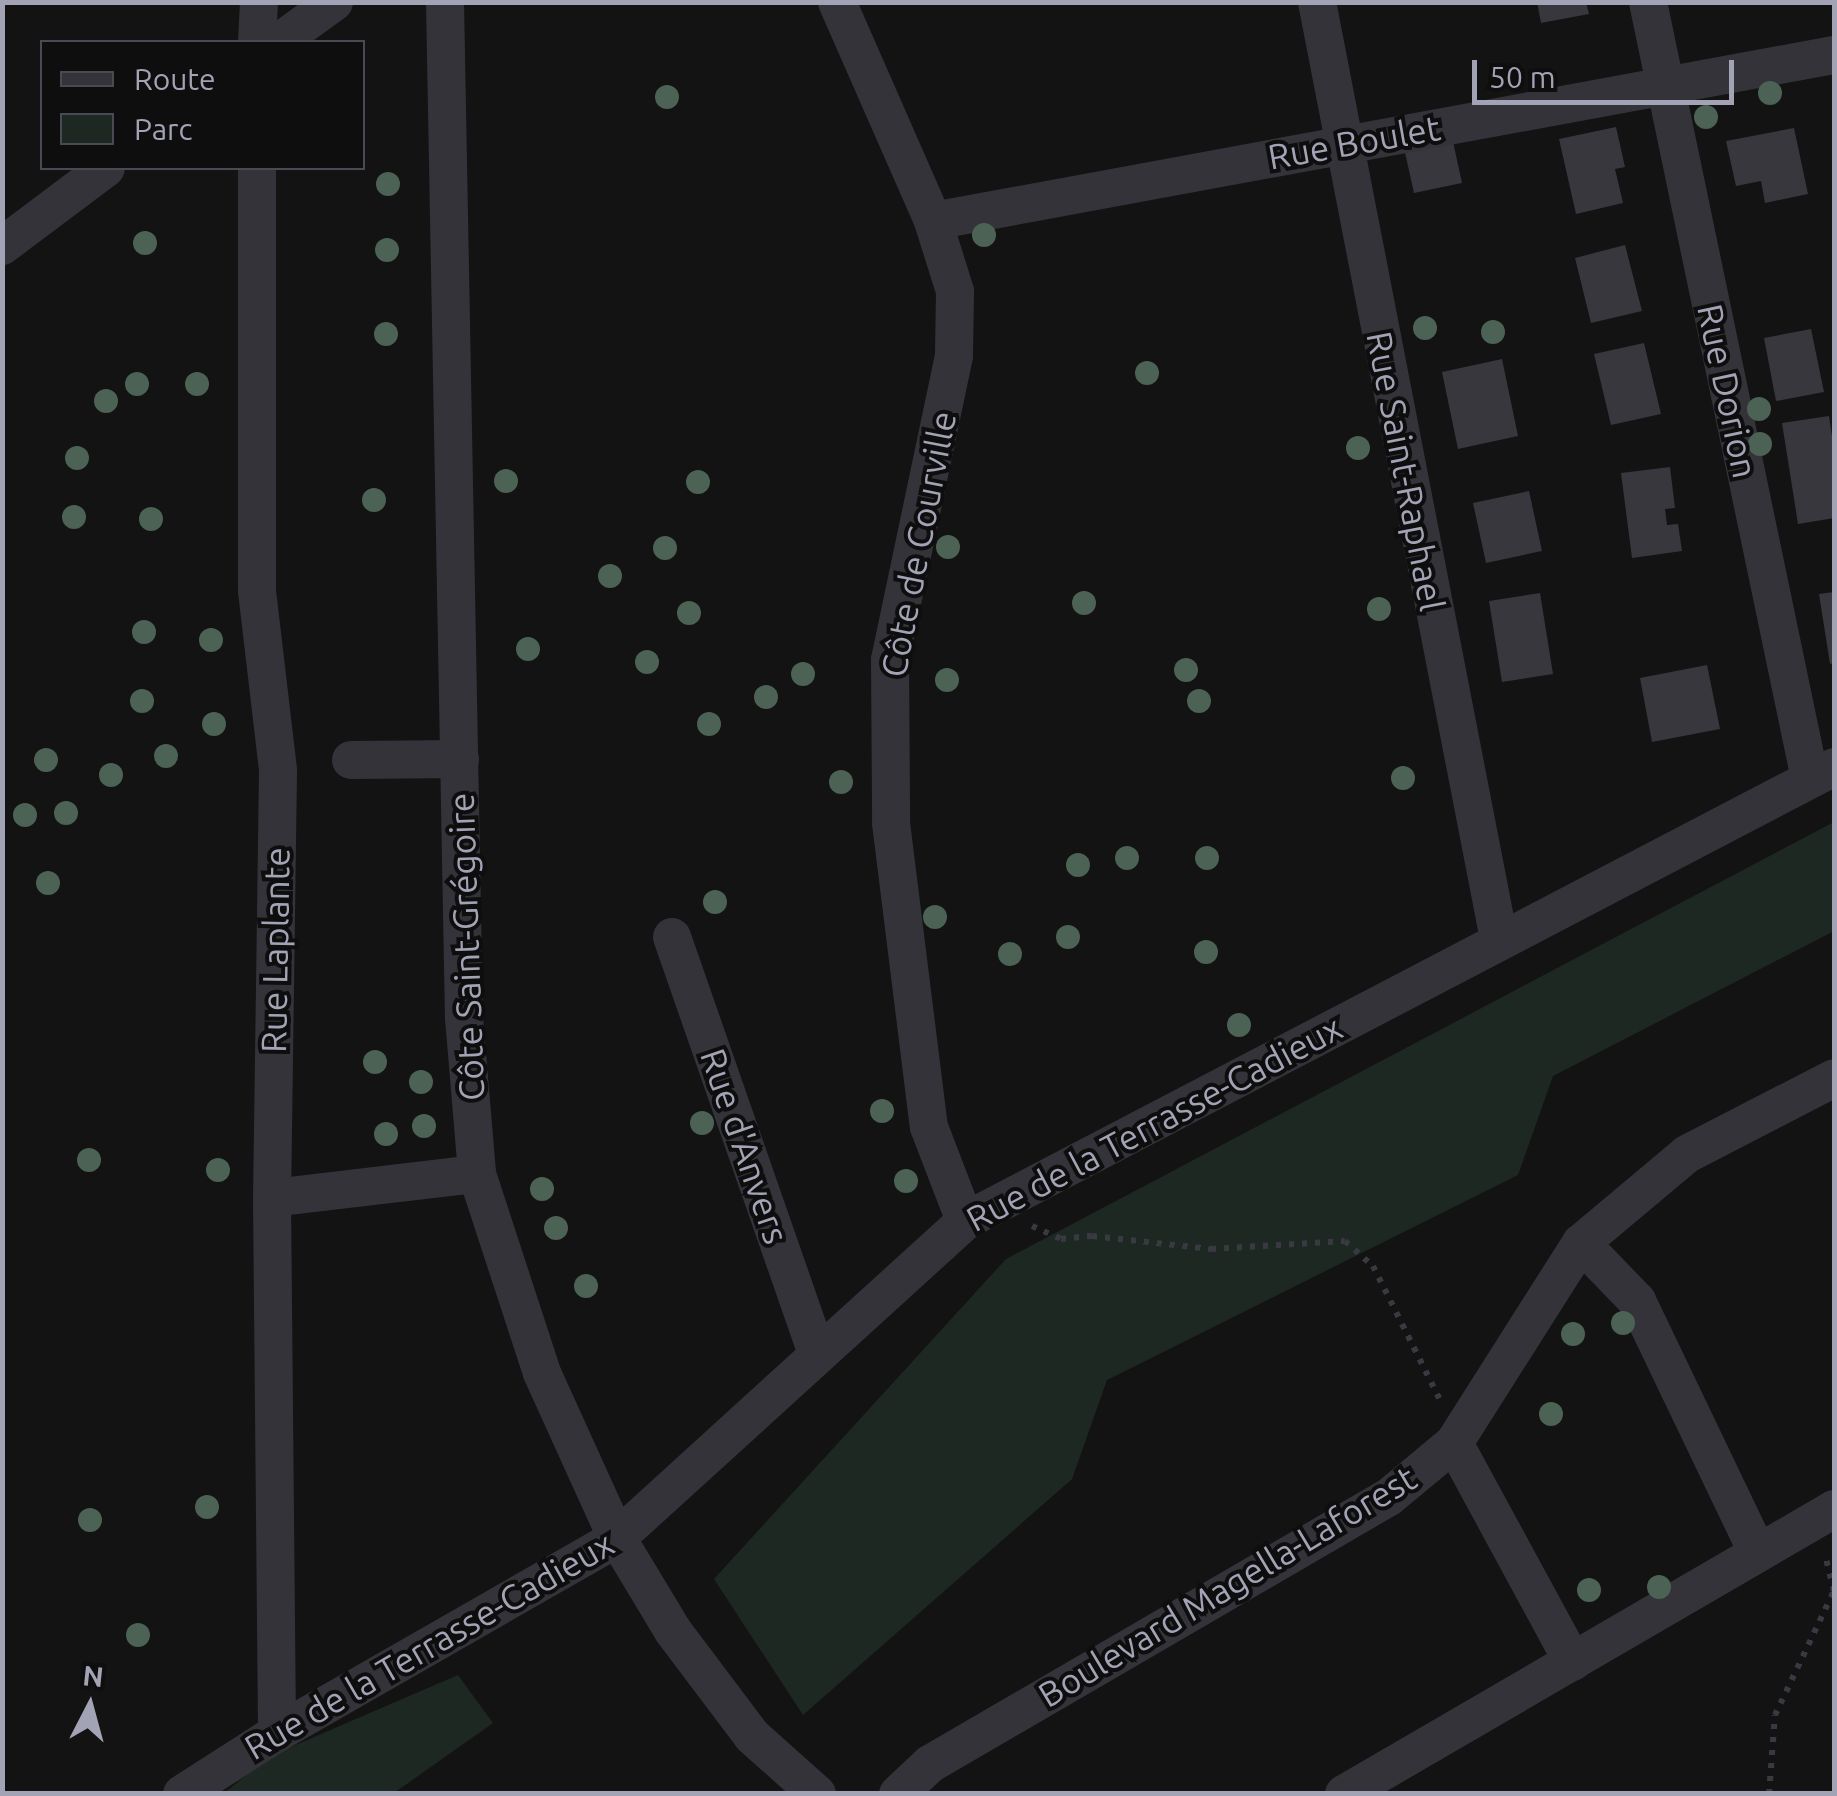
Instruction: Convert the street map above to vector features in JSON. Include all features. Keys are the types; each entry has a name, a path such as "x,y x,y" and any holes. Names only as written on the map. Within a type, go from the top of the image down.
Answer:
{"street":[{"path":"257,40 259,2"},
{"path":"282,40 334,2"},
{"name":"Côte Saint-Grégoire","path":"444,2 464,1018 477,1174 542,1373 617,1538 674,1632 752,1736 817,1794"},
{"name":"Côte de Courville","path":"837,2 933,221 955,291 954,356 890,660 891,823 929,1127 964,1221"},
{"name":"Rue Saint-Raphael","path":"1317,2 1341,143 1499,940"},
{"name":"Rue Dorion","path":"1648,2 1664,90 1822,773"},
{"name":"Rue Boulet","path":"933,221 1341,143 1664,90 1834,55"},
{"path":"2,246 103,170"},
{"name":"Rue Laplante","path":"257,170 257,591 278,771 272,1198 278,1733"},
{"path":"351,760 460,759"},
{"name":"Rue de la Terrasse-Cadieux","path":"182,1794 278,1733 617,1538 964,1221 1822,773"},
{"name":"Rue d'Anvers","path":"672,938 817,1354"},
{"name":"Boulevard Magella-Laforest","path":"898,1794 930,1764 1389,1497 1454,1443 1581,1243 1687,1154 1834,1078"},
{"path":"272,1198 477,1174"},
{"path":"1581,1243 1637,1302 1757,1552"},
{"path":"1454,1443 1573,1662"},
{"path":"1344,1794 1826,1514"}],"path":[{"path":"1034,1228 1061,1238 1092,1236 1211,1249 1346,1242 1373,1266 1444,1408 1481,1402"},
{"path":"1769,1794 1775,1715 1834,1590 1826,1514"}],"green space":[{"path":"1834,822 1834,931 1553,1076 1518,1175 1107,1380 1072,1479 803,1715 714,1579 1006,1259"},
{"path":"458,1675 493,1723 394,1793 223,1794 270,1756"}],"building":[{"path":"1537,2 1586,2 1589,14 1541,23"},
{"path":"1616,127 1625,167 1615,169 1623,203 1576,214 1559,139"},
{"path":"1794,128 1808,194 1765,203 1761,181 1736,186 1726,141"},
{"path":"1452,137 1462,183 1414,193 1404,148"},
{"path":"1625,245 1642,311 1591,323 1575,258"},
{"path":"1811,329 1824,392 1776,401 1764,338"},
{"path":"1644,343 1661,414 1611,425 1594,354"},
{"path":"1502,359 1518,436 1458,449 1442,372"},
{"path":"1829,416 1834,450 1834,518 1798,524 1782,423"},
{"path":"1670,467 1675,508 1665,509 1667,525 1678,524 1682,551 1632,558 1621,473"},
{"path":"1529,491 1542,551 1486,563 1473,503"},
{"path":"1834,592 1834,663 1830,664 1819,594"},
{"path":"1540,593 1553,674 1502,682 1489,601"},
{"path":"1707,665 1720,729 1652,742 1640,678"}]}
